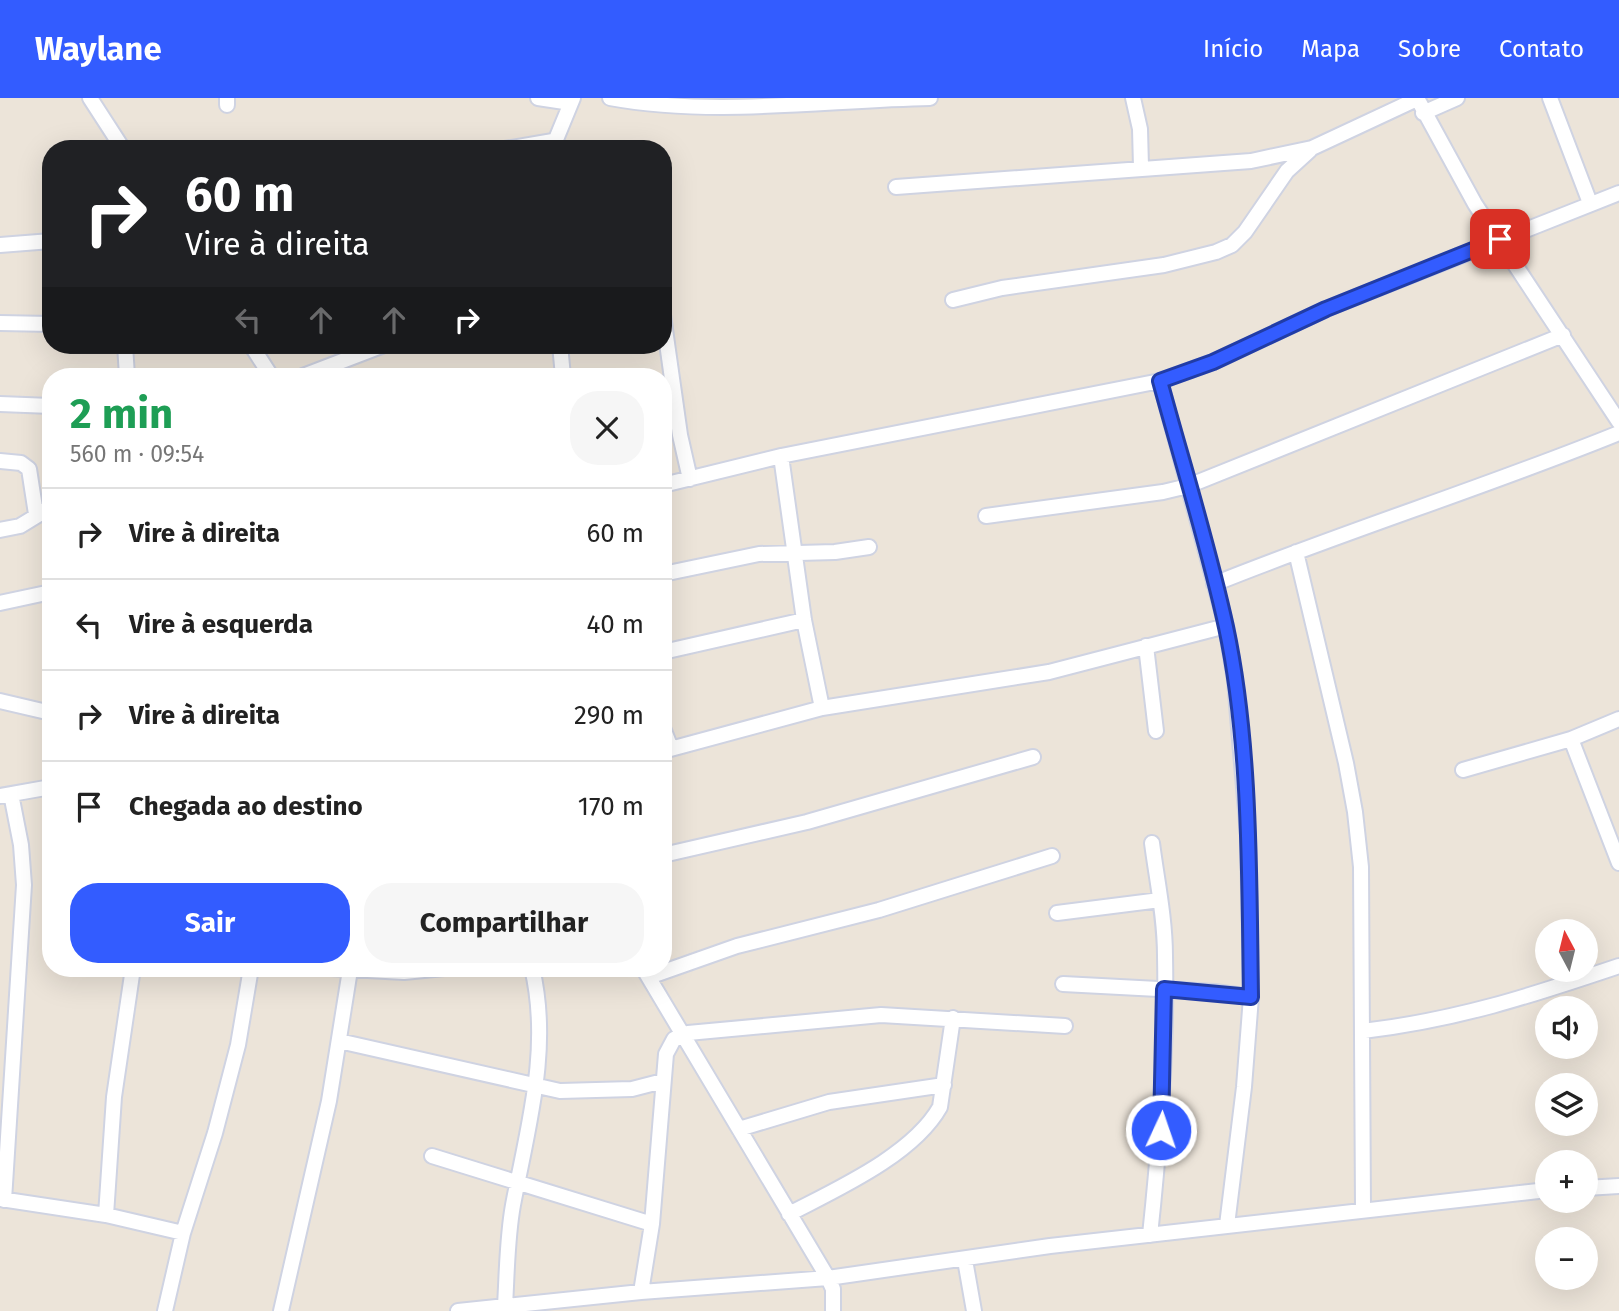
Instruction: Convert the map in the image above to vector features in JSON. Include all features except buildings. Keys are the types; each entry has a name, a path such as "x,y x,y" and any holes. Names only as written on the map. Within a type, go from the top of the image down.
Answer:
{"street":[{"path":"89,98 117,140"},
{"path":"538,98 572,100 554,140"},
{"path":"610,98 677,105 930,98"},
{"path":"1133,98 1140,129 1141,167"},
{"path":"897,187 1251,160 1312,148 1417,98 1475,204 1619,422"},
{"path":"1423,113 1457,98"},
{"path":"1550,98 1590,203"},
{"path":"953,300 1082,275 1164,265 1216,252 1232,244 1245,232 1287,171 1312,148"},
{"path":"672,483 781,456 1160,381 1213,362 1326,309 1619,192"},
{"path":"0,245 42,242"},
{"path":"0,323 42,324"},
{"path":"986,516 1163,492 1188,486 1563,335"},
{"path":"324,368 360,354"},
{"path":"672,378 680,435 690,479"},
{"path":"1160,381 1226,626 1235,681 1248,835 1251,997 1244,1087 1227,1225"},
{"path":"0,404 42,406"},
{"path":"1214,584 1296,551 1490,484 1619,433"},
{"path":"781,456 804,620 822,708"},
{"path":"0,461 21,463 29,469 36,514"},
{"path":"0,530 20,526 42,511"},
{"path":"672,572 759,554 835,552 869,547"},
{"path":"1296,551 1355,812 1361,867 1363,1209"},
{"path":"0,603 42,594"},
{"path":"672,650 804,620"},
{"path":"672,749 822,708 1049,672 1226,626"},
{"path":"1146,646 1156,731"},
{"path":"0,701 42,711"},
{"path":"1463,770 1571,739 1619,719"},
{"path":"1571,739 1615,841 1619,863"},
{"path":"672,853 807,822 1033,757"},
{"path":"42,789 5,795 21,845 24,885 2,1199 106,1214 183,1233"},
{"path":"1150,1235 1161,1130 1166,957 1152,843"},
{"path":"672,965 879,910 1052,856"},
{"path":"1057,913 1160,900"},
{"path":"1363,1031 1429,1023 1503,1005 1619,966"},
{"path":"106,1214 114,1097 133,977"},
{"path":"165,1311 183,1233 222,1108 249,977"},
{"path":"281,1311 329,1101 349,977"},
{"path":"505,1306 509,1231 535,1087 542,1029 534,977"},
{"path":"649,977 828,1278 833,1289 833,1311"},
{"path":"1063,985 1164,989 1251,997"},
{"path":"641,1292 652,1224 668,1047 684,1034 881,1015 1065,1026"},
{"path":"789,1214 850,1182 895,1153 925,1127 940,1107 953,1018"},
{"path":"339,1041 427,1058 535,1087 582,1092 632,1088 663,1081"},
{"path":"739,1129 829,1102 944,1085"},
{"path":"432,1156 652,1224"},
{"path":"1598,1187 1619,1186"},
{"path":"458,1311 641,1292 828,1278 1227,1225 1535,1191"},
{"path":"965,1260 974,1311"},
{"path":"609,1295 612,1311"}],"route":[{"path":"1161,1130 1165,1051 1164,989 1251,997 1248,835 1235,681 1226,626 1160,381 1213,362 1326,309 1500,239"}]}
